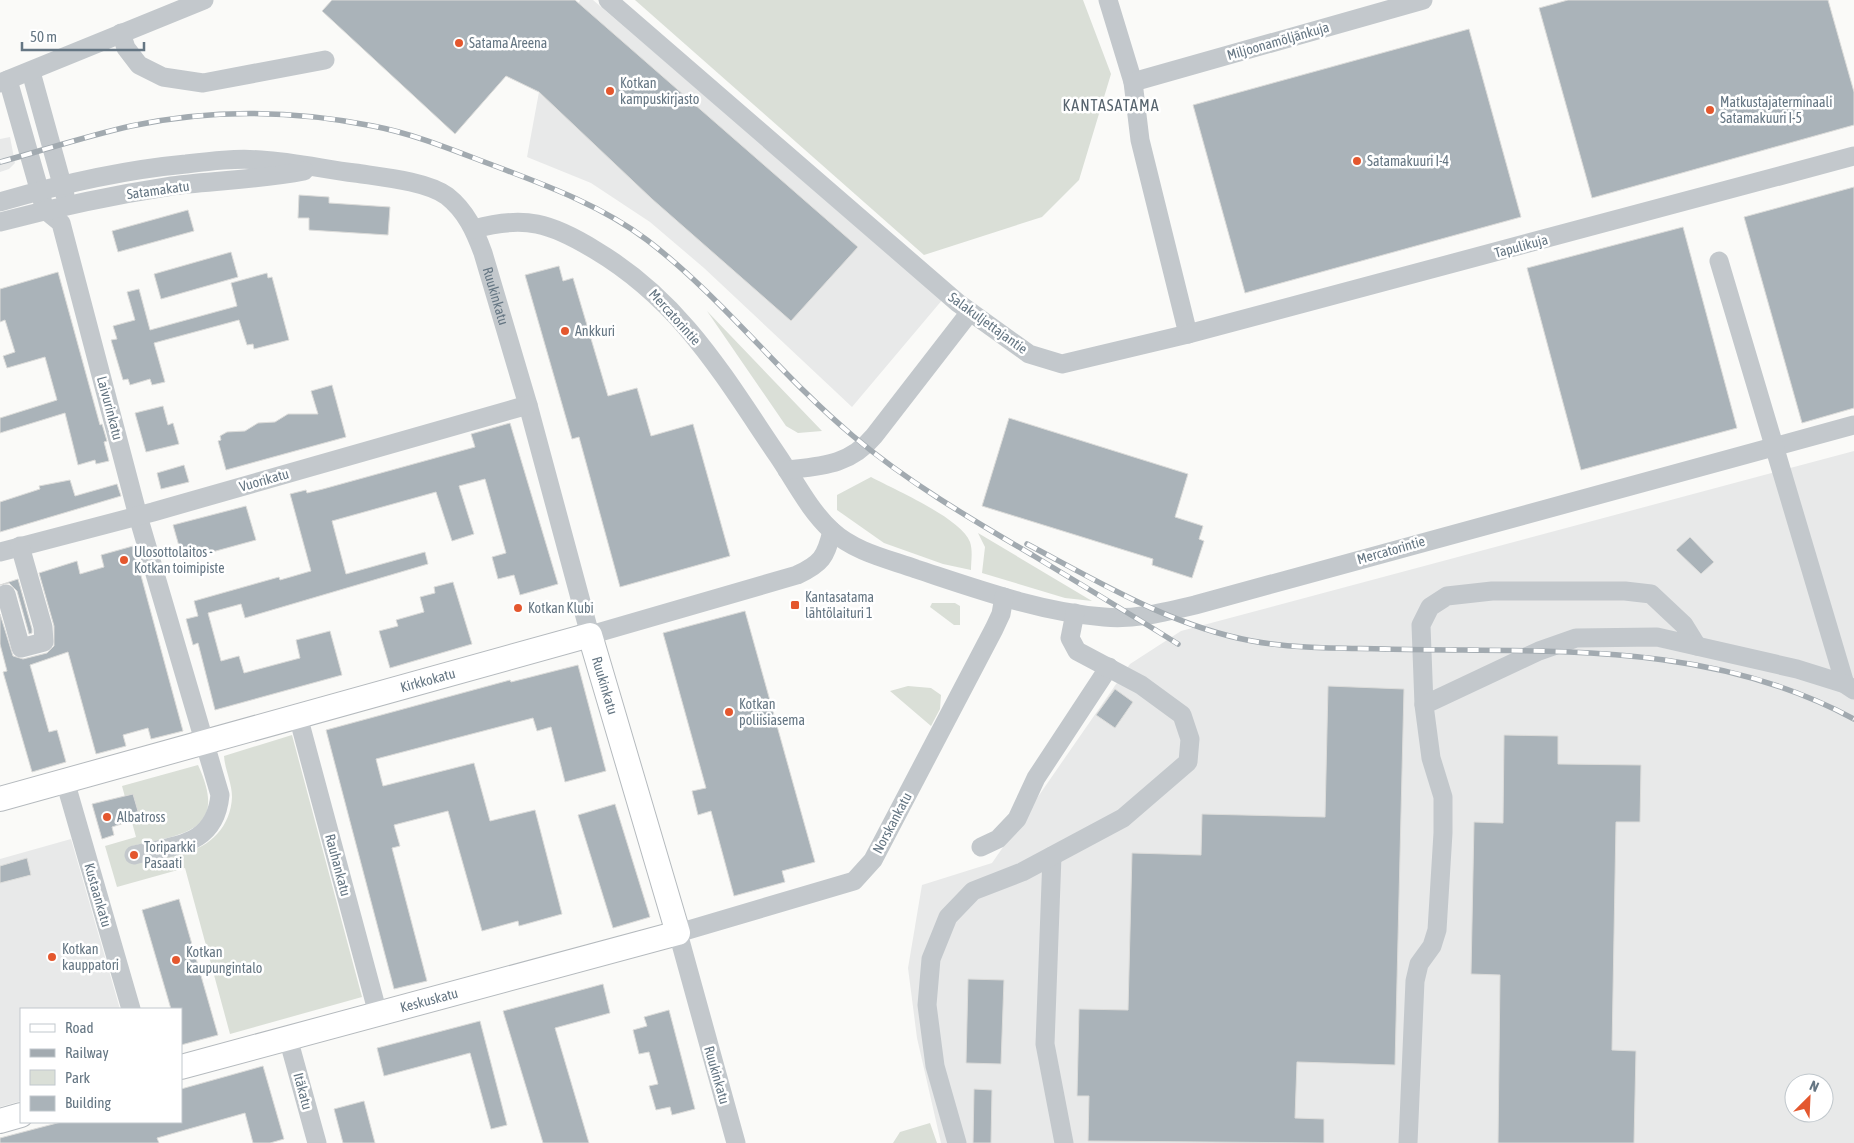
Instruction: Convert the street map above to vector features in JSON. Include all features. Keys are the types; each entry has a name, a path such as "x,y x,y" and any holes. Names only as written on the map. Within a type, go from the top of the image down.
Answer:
{"main road":[{"name":"Kirkkokatu","path":"0,799 590,634"},
{"name":"Ruukinkatu","path":"590,634 678,933"},
{"name":"Keskuskatu","path":"182,1067 678,933"},
{"path":"0,1121 20,1115"}],"street":[{"path":"31,72 63,184 67,205 61,223 45,210 4,82 204,0"},
{"name":"Salakuljettajantie","path":"608,0 970,312 1030,354 1062,364 1188,334"},
{"path":"1108,0 1113,24 1133,82 1140,140 1188,334"},
{"name":"Miljoonamöljänkuja","path":"1133,82 1423,0"},
{"path":"121,33 126,48 139,65 163,77 203,83 325,60"},
{"name":"Tapulikuja","path":"1188,334 1854,156"},
{"name":"Satamakatu","path":"0,202 63,184 165,166 224,159 261,160 381,177 427,187 445,195 458,206 474,229"},
{"name":"Satamakatu","path":"0,222 67,205 173,186 265,179 318,168"},
{"name":"Mercatorintie","path":"474,229 519,221 537,223 580,241 625,268 660,298 684,323 715,363 810,507 832,531 847,542 872,554 1004,597 1075,613 1105,617 1135,617 1178,609 1854,425"},
{"name":"Laivurinkatu","path":"61,223 138,516 220,795 215,819 207,830 188,842 134,855"},
{"name":"Ruukinkatu","path":"474,229 484,253 528,405 590,634"},
{"path":"1719,261 1774,446 1850,687"},
{"path":"787,470 842,461 856,455 870,441 970,312"},
{"name":"Vuorikatu","path":"0,552 138,516 528,405"},
{"name":"Kirkkokatu","path":"590,634 797,575 814,567 820,560 829,546 832,531"},
{"path":"6,594 21,648 44,642 43,627 20,546"},
{"path":"1408,1143 1415,981 1418,964 1432,946 1437,930 1443,797 1431,758 1424,705 1421,625 1430,608 1447,596 1492,591 1625,591 1651,594 1684,624 1697,646"},
{"name":"Norskankatu","path":"678,933 854,881 873,860 994,629 1001,614 1004,597"},
{"path":"956,1143 934,1057 927,1004 931,959 948,917 973,892 1022,872 1123,818 1188,762 1190,739 1182,715 1142,685 1109,666 1077,651 1070,638 1075,613"},
{"path":"1424,705 1539,651 1576,638 1657,637 1797,669 1850,687"},
{"path":"981,847 998,839 1017,819 1036,778 1109,666"},
{"name":"Rauhankatu","path":"298,716 378,1014"},
{"name":"Kustaankatu","path":"65,781 131,1008"},
{"path":"1052,856 1045,1044 1064,1143"},
{"name":"Ruukinkatu","path":"678,933 736,1143"},
{"name":"Itäkatu","path":"288,1038 317,1143"}],"shaded area":[{"path":"580,0 593,0 943,299 852,407 704,268 650,222 591,183 527,157 539,92"},
{"path":"10,137 15,163 9,169 0,172 0,139"},
{"path":"1854,451 1854,1143 941,1143 917,1038 908,968 922,885 992,863 1130,664 1181,631"},
{"name":"Kotkan kauppatori","path":"71,839 120,1008 20,1008 20,1101 0,1107 0,883 31,875 27,859 0,866 0,859"}],"green space":[{"path":"635,0 1083,0 1111,74 1079,180 1042,217 924,255"},
{"path":"707,311 822,431 798,433 786,426"},
{"path":"871,477 941,514 964,533 971,545 971,570 943,564 884,543 837,510 837,495"},
{"path":"978,533 1092,601 1065,598 982,573 985,547"},
{"path":"932,603 955,603 960,606 960,625 954,625 930,607"},
{"path":"908,686 931,688 941,695 940,709 931,726 890,691"},
{"path":"292,735 362,997 230,1034 185,868 117,887 105,846 136,837 122,786 198,765 206,787 208,804 204,817 196,826 184,833 132,846 164,852 182,853 210,841 223,826 231,808 232,792 224,756"},
{"path":"930,1123 937,1143 893,1143 900,1132"}],"building":[{"path":"332,0 575,0 858,247 791,321 652,199 539,92 506,76 455,134 322,11"},
{"name":"Matkustajaterminaali Satamakuuri I-5","path":"1568,0 1828,0 1854,92 1854,125 1592,198 1539,8"},
{"name":"Satamakuuri I-4","path":"1469,29 1521,217 1245,293 1193,105"},
{"path":"1854,187 1854,408 1802,423 1744,217"},
{"path":"299,195 329,197 329,203 390,207 388,235 309,230 309,218 298,218"},
{"path":"188,210 194,231 118,252 112,231"},
{"path":"1683,227 1737,428 1581,470 1527,268"},
{"path":"231,252 238,277 161,299 154,274"},
{"path":"559,266 563,281 573,278 608,396 637,388 651,436 693,424 730,556 620,587 579,437 572,439 525,275"},
{"path":"58,272 100,425 102,424 107,441 104,442 109,461 96,464 95,460 78,465 65,413 0,433 0,418 57,400 45,357 7,368 3,356 15,352 5,320 0,322 0,289"},
{"path":"267,273 268,278 272,277 289,340 254,349 253,344 247,345 239,320 154,343 165,382 152,385 150,379 130,385 128,379 123,380 111,340 117,339 113,326 135,320 127,292 139,289 150,330 237,306 231,283"},
{"path":"332,385 346,437 226,470 218,441 221,440 220,436 227,432 245,431 258,423 275,422 288,414 318,414 311,391"},
{"path":"163,406 168,425 173,423 179,444 146,452 135,413"},
{"path":"1009,418 1188,474 1175,517 1203,526 1199,539 1204,541 1192,578 1152,565 1153,559 982,506"},
{"path":"510,423 558,584 520,595 514,575 498,579 492,557 506,553 485,479 459,486 474,534 452,541 436,492 332,521 346,574 425,552 428,564 245,618 241,604 208,613 221,661 239,656 244,673 300,658 296,640 330,631 342,675 215,710 198,643 193,645 186,619 198,616 194,601 279,577 280,580 311,571 290,494 306,490 307,493 323,489 475,447 471,434"},
{"path":"184,465 189,482 161,489 157,473"},
{"path":"70,480 75,496 117,484 121,496 0,532 0,502 40,489 39,486"},
{"path":"246,506 256,540 183,560 173,525"},
{"path":"1690,537 1714,562 1701,574 1676,550"},
{"path":"133,546 183,731 151,739 148,728 123,735 126,746 96,754 68,652 30,665 49,732 57,730 66,762 32,772 3,672 7,671 0,644 0,614 13,656 23,659 47,653 54,646 54,626 39,573 77,561 80,574 104,567 101,555"},
{"path":"18,579 32,629 32,633 29,634 17,591 9,583 0,585"},
{"path":"453,582 472,644 390,668 379,631 398,626 396,620 424,612 420,597 435,593 434,587"},
{"name":"Kotkan poliisiasema","path":"745,611 815,862 782,871 785,882 734,896 711,811 698,815 692,791 706,788 663,633"},
{"path":"578,665 606,771 565,782 551,727 537,731 533,718 376,759 383,786 474,763 490,821 535,810 562,914 519,926 518,921 482,931 448,811 394,825 400,846 392,848 427,981 394,989 326,730 510,680 511,682"},
{"path":"1328,686 1404,689 1395,1065 1297,1062 1295,1118 1324,1119 1324,1143 1088,1141 1089,1096 1077,1096 1079,1009 1128,1010 1132,853 1201,855 1202,814 1325,817"},
{"path":"1115,689 1133,702 1115,728 1096,715"},
{"path":"1504,735 1558,736 1558,764 1641,765 1640,822 1616,822 1612,1050 1636,1051 1634,1143 1498,1143 1500,975 1471,974 1474,822 1503,823"},
{"path":"133,794 140,818 112,827 114,835 102,839 92,804"},
{"path":"615,804 650,917 613,928 578,815"},
{"path":"27,858 31,875 0,883 0,866"},
{"name":"Kotkan kaupungintalo","path":"179,899 218,1035 182,1045 182,1008 171,1008 142,910"},
{"path":"968,979 1004,980 1001,1064 966,1063"},
{"path":"603,984 610,1013 555,1028 589,1143 543,1143 503,1011"},
{"path":"669,1010 695,1109 672,1115 670,1107 656,1110 649,1086 658,1084 649,1052 639,1054 633,1030 647,1026 644,1017"},
{"path":"480,1021 507,1125 491,1129 470,1053 384,1076 377,1048"},
{"path":"263,1066 284,1139 270,1143 253,1143 245,1113 157,1138 159,1143 0,1143 0,1138 57,1123 182,1123 182,1089"},
{"path":"974,1089 992,1090 991,1143 973,1143"},
{"path":"364,1101 375,1143 343,1143 334,1109"}],"railway":[{"path":"0,162 98,134 161,120 221,114 282,114 373,126 420,138 555,189 593,207 630,228 675,263 726,311 826,412 874,453 918,485 964,514 1178,644"},
{"path":"1027,544 1164,614 1222,634 1252,641 1318,648 1566,652 1625,656 1683,663 1741,675 1798,693 1854,719"}],"place":[{"name":"Satama Areena","path":"459,43"},
{"name":"Kotkan kampuskirjasto","path":"610,91"},
{"name":"Matkustajaterminaali Satamakuuri I-5","path":"1710,110"},
{"name":"Satamakuuri I-4","path":"1357,161"},
{"name":"Ankkuri","path":"565,331"},
{"name":"Ulosottolaitos - Kotkan toimipiste","path":"124,560"},
{"name":"Kantasatama lähtölaituri 1","path":"795,605"},
{"name":"Kotkan Klubi","path":"518,608"},
{"name":"Kotkan poliisiasema","path":"729,712"},
{"name":"Albatross","path":"107,817"},
{"name":"Toriparkki Pasaati","path":"134,855"},
{"name":"Kotkan kauppatori","path":"52,957"},
{"name":"Kotkan kaupungintalo","path":"176,960"}],"district":[{"name":"KANTASATAMA","path":"1111,105"}]}
